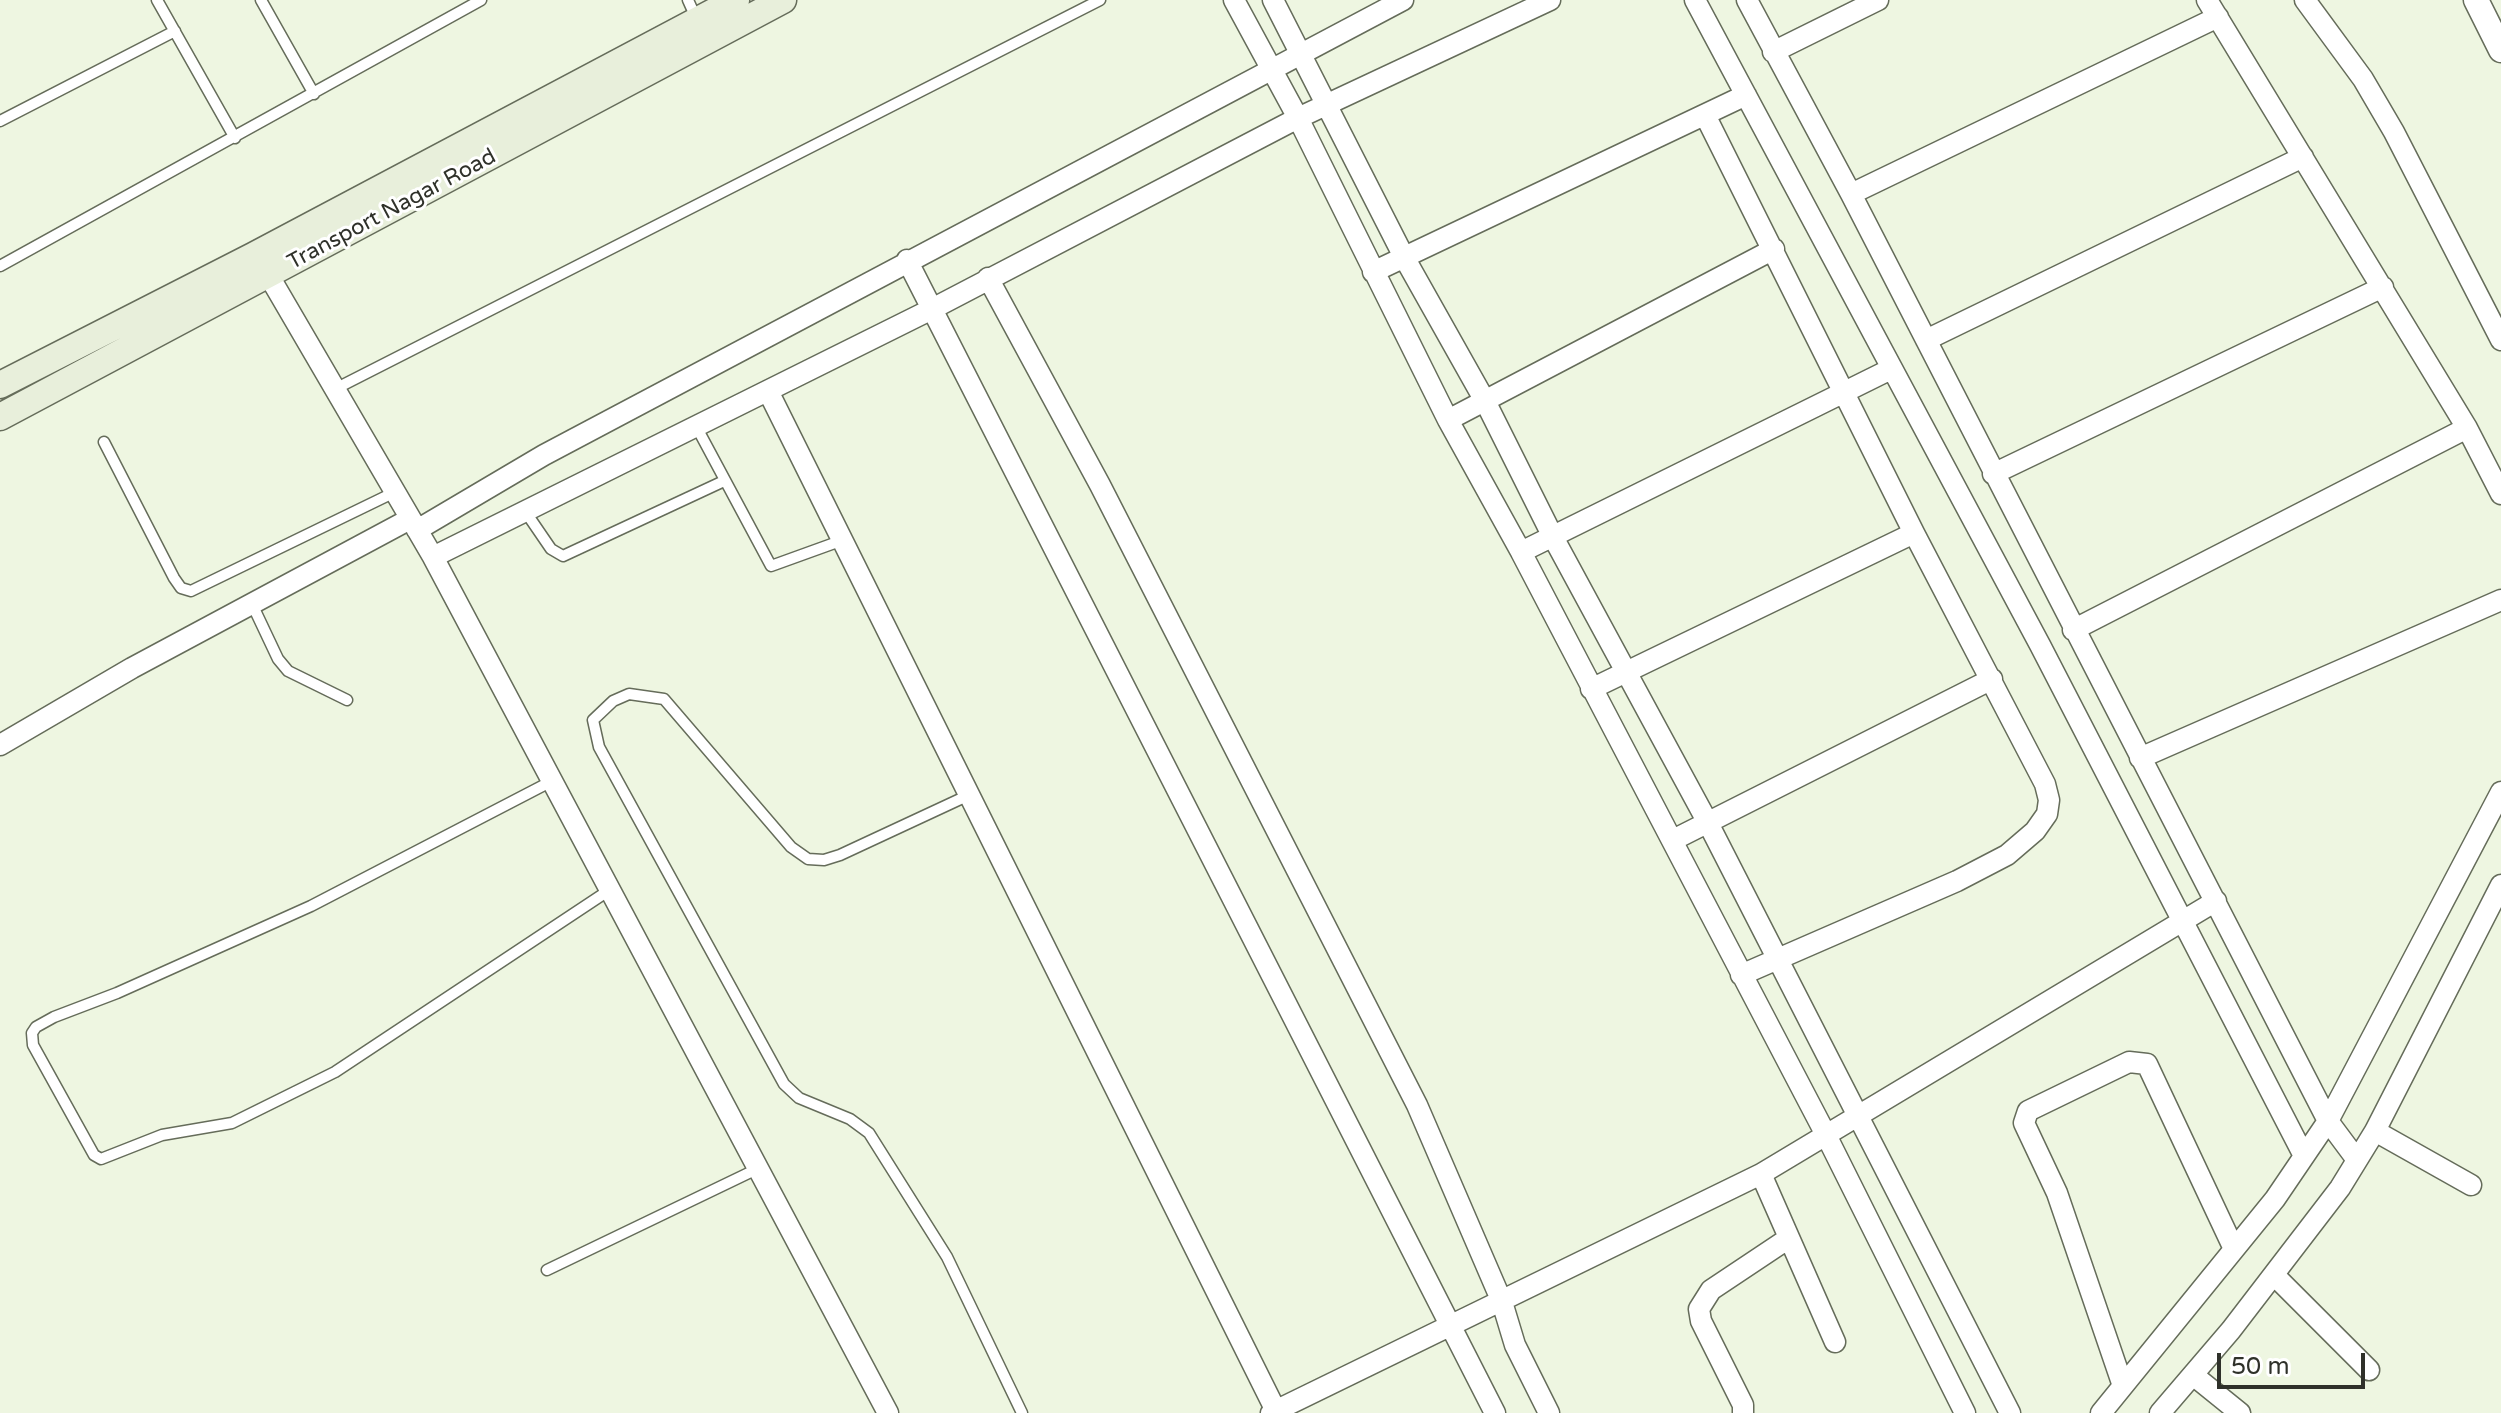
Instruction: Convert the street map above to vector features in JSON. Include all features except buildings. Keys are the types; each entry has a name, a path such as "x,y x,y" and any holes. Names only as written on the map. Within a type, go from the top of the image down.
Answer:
{"main road":[{"name":"Transport Nagar Road","path":"0,385 253,256 692,10 736,0"},
{"name":"Transport Nagar Road","path":"0,417 783,0"}],"street":[{"path":"1234,0 1298,118 1448,420 1521,552 1825,1133 1965,1413"},
{"path":"1273,0 1404,257 1485,401 1553,537 1708,823 2010,1413"},
{"path":"0,745 252,604 414,525 907,260 1300,57 1403,0"},
{"path":"433,557 932,309 1326,104 1550,0"},
{"path":"1695,0 2040,645 2304,1156"},
{"path":"1747,0 1851,194 2328,1121 2357,1160"},
{"path":"1773,52 1878,0"},
{"path":"2305,0 2363,79 2394,132 2501,340"},
{"path":"2476,0 2501,50"},
{"path":"1851,194 2212,8 2467,428 2501,494"},
{"path":"1373,272 1746,95"},
{"path":"1705,115 1914,533 2045,784 2047,814 2035,831 2007,855 1957,881 1741,975"},
{"path":"1926,340 2303,157"},
{"path":"1448,420 1774,249"},
{"path":"907,260 1495,1413"},
{"path":"269,276 433,557 888,1413"},
{"path":"988,278 1100,485 1417,1105 1502,1302 1515,1345 1549,1413"},
{"path":"1993,474 2383,287"},
{"path":"1521,552 1891,369"},
{"path":"768,391 1275,1412 1761,1174 2216,901"},
{"path":"2073,630 2467,428"},
{"path":"1591,689 1914,533"},
{"path":"2140,758 2501,600"},
{"path":"1673,840 1992,679"},
{"path":"2101,1413 2234,1249 2328,1121 2501,792"},
{"path":"2160,1413 2274,1275 2340,1188 2375,1131 2501,885"},
{"path":"2123,1386 2062,1207 2024,1123 2028,1111 2129,1062 2147,1064 2234,1249"},
{"path":"2375,1131 2471,1185"},
{"path":"1761,1174 1835,1342"},
{"path":"1743,1413 1743,1405 1701,1321 1699,1309 1711,1290 1789,1238"},
{"path":"2274,1275 2369,1370"},
{"path":"2193,1375 2240,1413"}],"lane":[{"path":"157,0 235,138"},
{"path":"261,0 314,94"},
{"path":"0,266 481,0"},
{"path":"335,389 1100,0"},
{"path":"0,121 175,31"},
{"path":"696,426 771,566 843,540"},
{"path":"104,442 174,578 181,588 191,591 395,492"},
{"path":"525,511 551,549 563,556 724,481"},
{"path":"252,604 278,659 288,671 347,700"},
{"path":"969,795 840,855 824,860 808,859 791,847 664,699 629,694 613,701 593,720 599,747 784,1084 799,1098 850,1119 869,1133 947,1257 1022,1413"},
{"path":"550,782 311,906 117,993 54,1017 36,1027 32,1033 33,1045 94,1155 101,1159 162,1135 232,1123 321,1079 387,1041 471,980 608,891"},
{"path":"547,1270 757,1169"}]}
